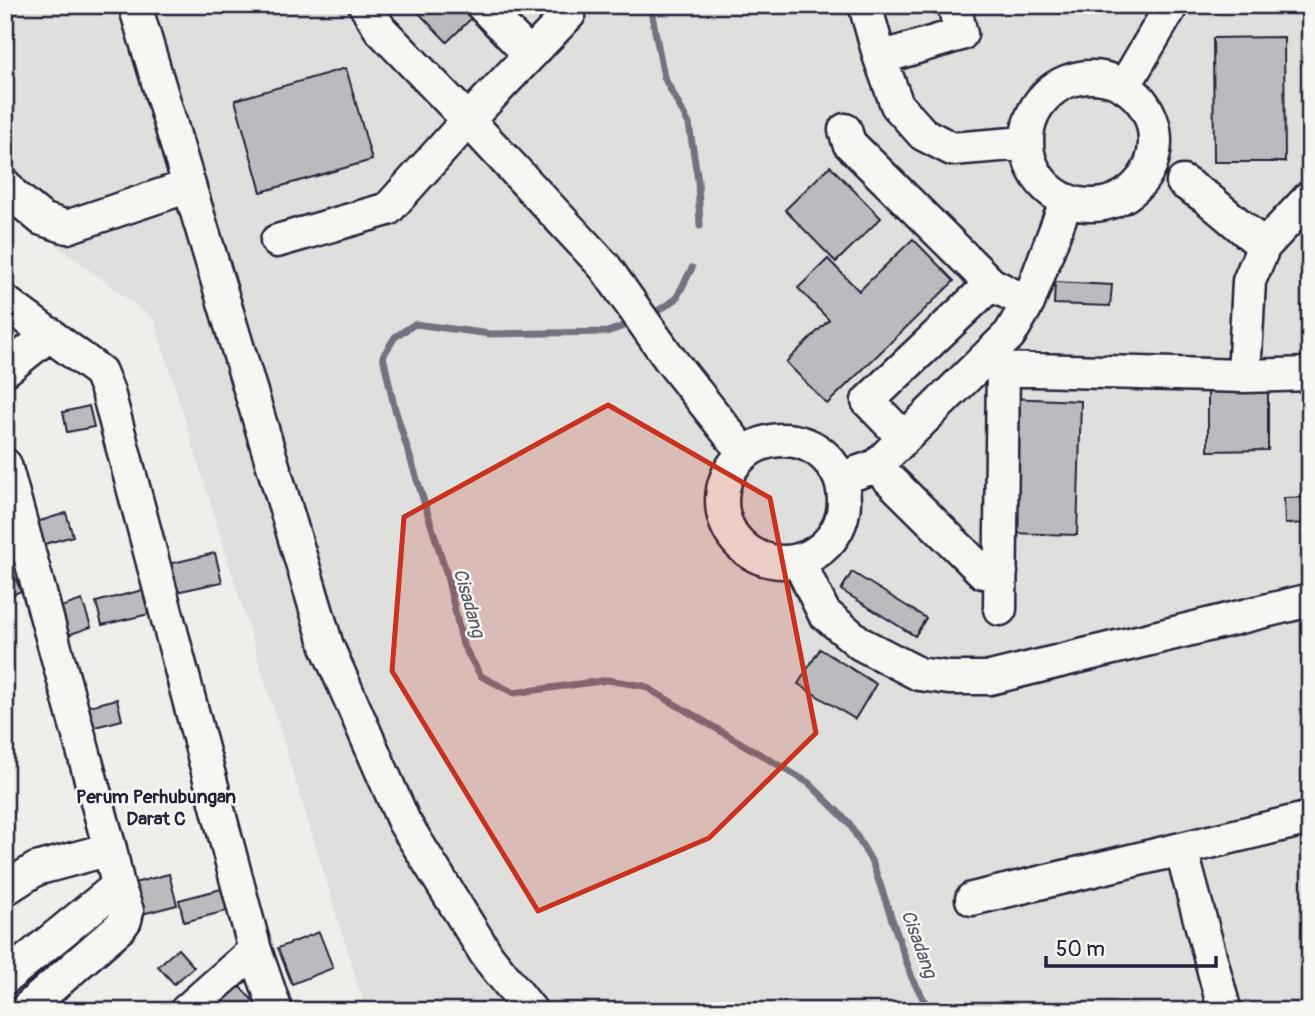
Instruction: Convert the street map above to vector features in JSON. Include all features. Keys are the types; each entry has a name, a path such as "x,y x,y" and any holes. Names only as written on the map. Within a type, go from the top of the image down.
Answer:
{"street":[{"path":"135,5 327,646 404,822 488,957 531,1011"},
{"path":"365,5 380,29 605,267 669,358 744,453"},
{"path":"482,5 530,55"},
{"path":"865,5 897,105 923,134 953,149 1025,143"},
{"path":"880,58 961,34 954,5"},
{"path":"1125,85 1172,5"},
{"path":"277,241 388,209 569,14"},
{"path":"1090,75 1125,85 1147,107 1156,138 1149,170 1128,194 1098,206 1066,202 1037,179 1025,143 1032,110 1055,86 1090,75"},
{"path":"845,130 849,143 991,284 1028,303"},
{"path":"1183,182 1208,198 1264,246"},
{"path":"5,185 42,219 67,226 189,186"},
{"path":"1244,376 1249,281 1264,246 1310,197"},
{"path":"842,478 876,466 904,438 995,363 1028,303 1066,202"},
{"path":"904,438 868,401 991,284"},
{"path":"5,302 100,372 108,392 255,950 276,1011"},
{"path":"5,370 50,334"},
{"path":"995,363 1244,376 1310,374"},
{"path":"995,363 1000,609"},
{"path":"770,440 799,440 825,454 842,478 845,512 829,544 799,562 766,561 737,543 722,514 724,480 744,453 770,440"},
{"path":"5,466 127,911 120,927 24,1011"},
{"path":"876,466 983,572 1001,572"},
{"path":"799,562 824,613 861,644 919,674 949,678 990,678 1310,600"},
{"path":"972,899 1310,818"},
{"path":"5,889 36,869 110,849"},
{"path":"1181,849 1223,1008"},
{"path":"5,978 118,886"},
{"path":"186,1011 255,950"},
{"path":"5,1006 11,1011"}],"highlighted area":[{"path":"608,405 770,498 816,733 709,838 538,911 392,671 404,517"}],"shaded area":[{"path":"5,5 1310,5 1310,1011 366,1011 154,319 5,206"}],"building":[{"path":"411,5 469,5 477,13 447,42"},
{"path":"506,5 529,5 517,17"},
{"path":"1284,37 1285,162 1214,162 1213,38"},
{"path":"346,68 372,160 261,192 235,100"},
{"path":"830,166 881,218 836,262 785,210"},
{"path":"913,239 954,281 827,404 786,362 829,320 798,288 828,259 859,291"},
{"path":"1055,282 1112,285 1110,306 1054,304"},
{"path":"1268,387 1268,450 1208,451 1208,388"},
{"path":"1008,398 1081,401 1077,535 1004,533"},
{"path":"89,406 94,427 67,432 63,412"},
{"path":"1310,497 1310,523 1285,524 1284,498"},
{"path":"66,513 73,536 34,547 27,525"},
{"path":"215,553 222,582 176,592 169,564"},
{"path":"5,555 21,591 5,598"},
{"path":"852,572 926,618 915,636 841,590"},
{"path":"143,590 149,614 102,625 96,602"},
{"path":"82,600 91,627 68,635 58,608"},
{"path":"820,649 876,684 855,719 798,684"},
{"path":"117,699 122,720 91,728 85,707"},
{"path":"169,874 177,905 142,914 134,883"},
{"path":"225,888 230,910 184,922 179,900"},
{"path":"319,932 333,968 292,984 278,948"},
{"path":"178,949 194,967 174,984 158,966"},
{"path":"234,981 263,1011 203,1011"}],"waterway":[{"name":"Cisadang","path":"650,5 664,77 689,124 698,181 700,226"},
{"name":"Cisadang","path":"650,316 676,299 692,268"},
{"name":"Cisadang","path":"633,323 607,332 490,334 415,324 395,337 383,356 394,406 446,572 463,645 481,676 514,693 608,680 644,686 809,783 849,823 873,864 912,978 930,1011"}],"district":[{"name":"Perum Perhubungan Darat C","path":"156,808"}]}
